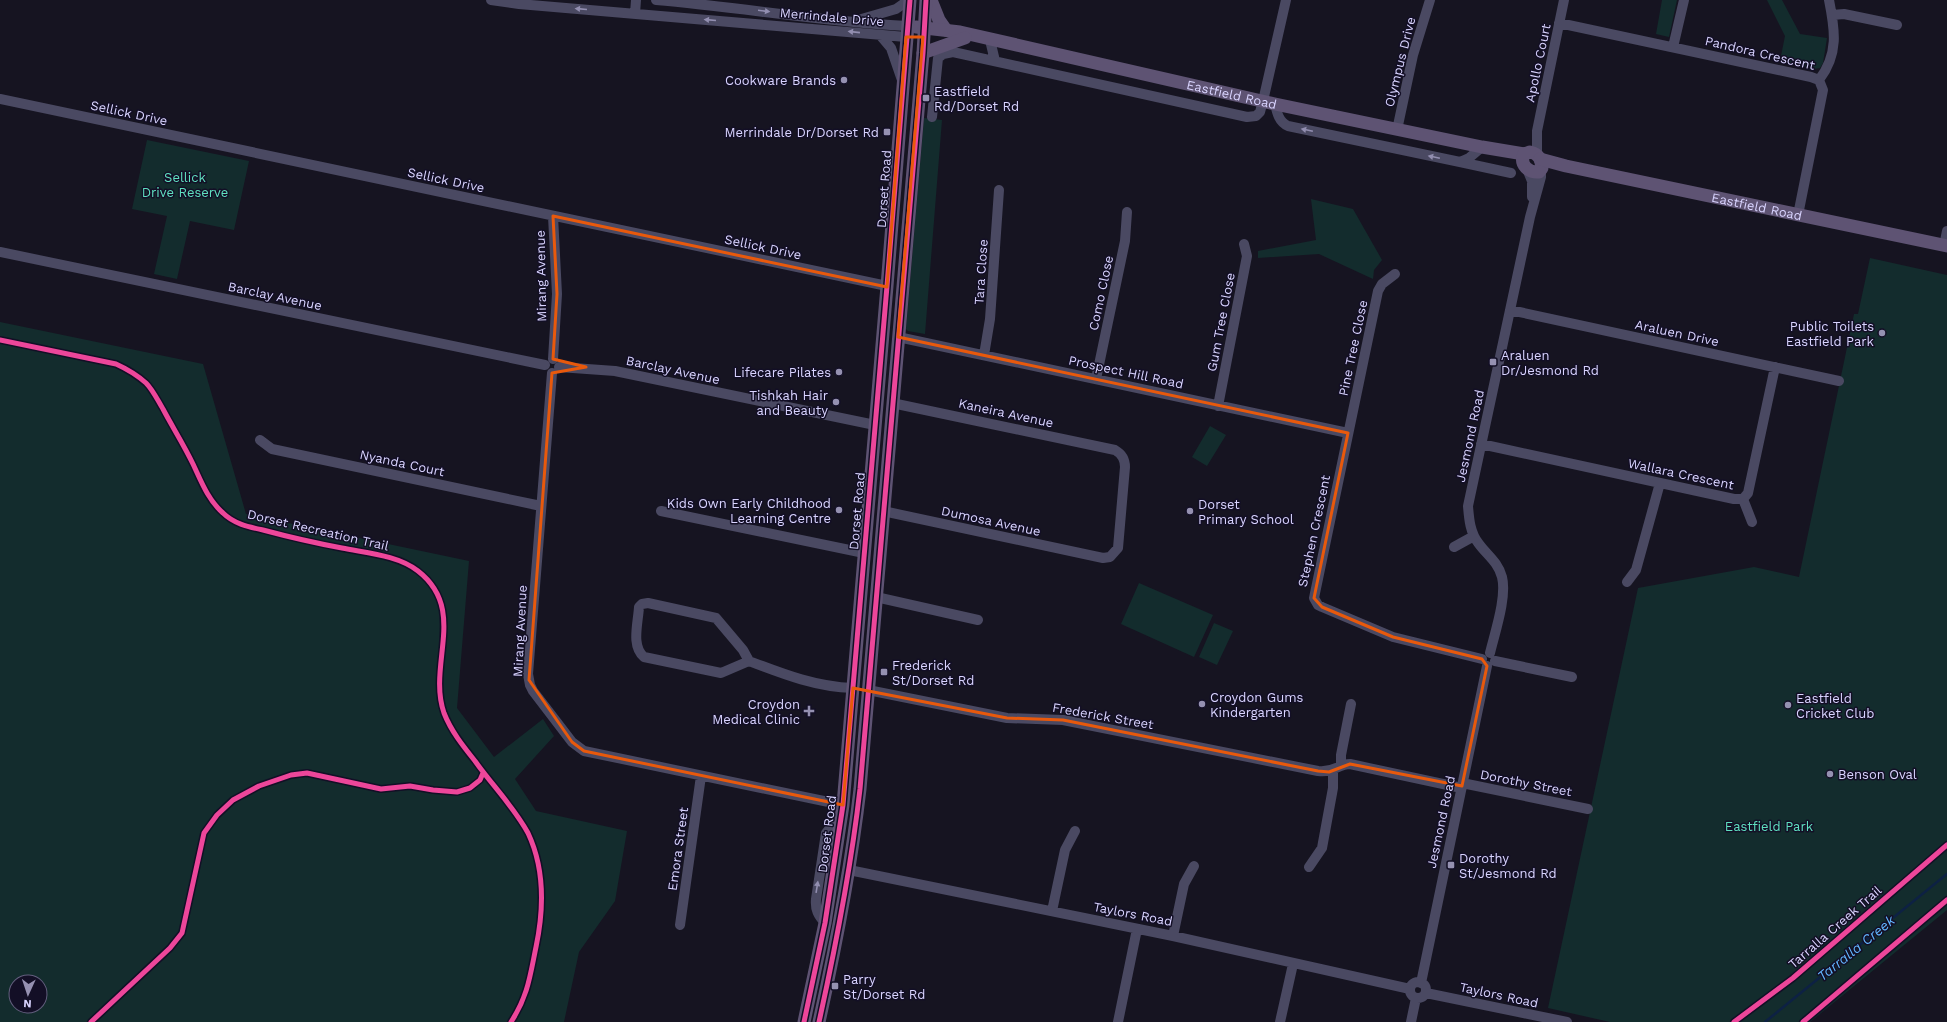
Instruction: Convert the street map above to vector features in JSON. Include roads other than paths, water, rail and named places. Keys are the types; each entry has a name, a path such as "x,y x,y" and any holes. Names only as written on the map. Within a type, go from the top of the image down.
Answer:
{"main road":[{"name":"Dorset Road","path":"804,1022 825,923 843,805 887,286 909,0"},
{"name":"Dorset Road","path":"819,1022 837,939 849,870 860,789 923,53 926,0"},
{"path":"931,0 939,20 946,30"},
{"name":"Eastfield Road","path":"907,32 946,30 1483,148 1533,162 1566,166 1945,246"},
{"name":"Eastfield Road","path":"924,32 965,38 985,39"},
{"path":"923,53 965,38"},
{"path":"887,286 902,287"},
{"path":"868,510 883,511"},
{"path":"853,688 868,690"},
{"path":"834,868 849,870"}],"street":[{"name":"Merrindale Drive","path":"492,0 519,4 880,35 907,32"},
{"path":"635,14 636,0"},
{"name":"Merrindale Drive","path":"656,0 729,6 852,22 907,32"},
{"path":"852,22 896,9 909,0"},
{"path":"932,117 936,64 938,58 943,54 953,52 1247,117 1258,114 1269,102 1286,0"},
{"name":"Olympus Drive","path":"1397,130 1413,55 1430,0"},
{"name":"Apollo Court","path":"1533,162 1537,131 1564,0"},
{"path":"1673,47 1684,0"},
{"path":"1819,80 1828,68 1835,37 1829,0"},
{"path":"728,21 729,6"},
{"path":"1832,15 1844,14 1896,25"},
{"name":"Pandora Crescent","path":"1560,23 1819,80 1823,90 1798,214"},
{"path":"880,35 891,48 903,82"},
{"path":"985,39 996,61"},
{"name":"Sellick Drive","path":"0,99 887,286"},
{"path":"1269,102 1283,124 1288,126 1511,173"},
{"path":"1460,162 1469,158 1483,148"},
{"name":"Jesmond Road","path":"1420,983 1502,595 1503,584 1498,565 1479,544 1474,536 1470,524 1468,506 1530,217 1541,177 1533,162"},
{"name":"Tara Close","path":"984,355 991,311 999,190"},
{"name":"Como Close","path":"1096,379 1125,241 1127,212"},
{"name":"Mirang Avenue","path":"553,216 557,294 528,674 530,686 572,742 579,748 590,752 701,776 843,805"},
{"path":"1945,246 1947,231"},
{"name":"Gum Tree Close","path":"1218,406 1247,256 1244,244"},
{"name":"Barclay Avenue","path":"0,252 552,366 615,371 875,425"},
{"name":"Pine Tree Close","path":"1348,434 1378,291 1382,284 1395,274"},
{"name":"Araluen Drive","path":"1510,310 1839,381"},
{"name":"Prospect Hill Road","path":"898,337 1348,434"},
{"name":"Wallara Crescent","path":"1481,444 1734,499 1743,499 1748,493 1775,367"},
{"name":"Kaneira Avenue","path":"892,403 1115,450"},
{"name":"Stephen Crescent","path":"1348,434 1313,594 1318,605 1393,637 1489,660 1572,677"},
{"name":"Nyanda Court","path":"260,440 272,449 541,506"},
{"name":"Dumosa Avenue","path":"883,511 1093,556 1110,557 1118,548 1125,462 1123,456 1115,450"},
{"path":"1627,582 1636,570 1660,483"},
{"path":"1743,499 1752,522"},
{"path":"661,511 864,553"},
{"path":"1454,547 1474,536"},
{"path":"876,597 978,620"},
{"path":"749,661 721,673 644,657 638,652 636,646 639,607 642,604 648,603 716,618 743,650 749,661 808,682 832,688 853,688"},
{"name":"Frederick Street","path":"868,690 1007,718 1063,720 1318,771 1329,772 1337,768"},
{"path":"1309,867 1322,848 1351,704"},
{"name":"Dorothy Street","path":"1337,768 1350,764 1457,787 1468,784 1588,809"},
{"name":"Emora Street","path":"680,925 701,776"},
{"path":"825,923 815,907 826,834 830,828 841,824"},
{"path":"1052,911 1065,850 1075,831"},
{"path":"1173,936 1184,884 1194,866"},
{"name":"Taylors Road","path":"849,870 1173,936 1410,989"},
{"path":"1118,1022 1137,929"},
{"path":"1280,1022 1293,964"},
{"path":"1414,983 1420,983 1426,988 1426,993 1423,997 1416,998 1412,996 1410,989 1414,983"},
{"name":"Taylors Road","path":"1426,993 1567,1022"},
{"path":"1410,1022 1416,998"}],"waterway":[{"name":"Tarralla Creek","path":"1765,1022 1947,874"}],"place":[{"name":"Cookware Brands","path":"844,80"},
{"name":"Eastfield Rd/Dorset Rd","path":"926,98"},
{"name":"Merrindale Dr/Dorset Rd","path":"887,132"},
{"name":"Public Toilets Eastfield Park","path":"1882,333"},
{"name":"Araluen Dr/Jesmond Rd","path":"1493,362"},
{"name":"Lifecare Pilates","path":"839,372"},
{"name":"Tishkah Hair and Beauty","path":"836,402"},
{"name":"Kids Own Early Childhood Learning Centre","path":"839,510"},
{"name":"Dorset Primary School","path":"1190,511"},
{"name":"Frederick St/Dorset Rd","path":"884,672"},
{"name":"Croydon Gums Kindergarten","path":"1202,704"},
{"name":"Eastfield Cricket Club","path":"1788,705"},
{"name":"Croydon Medical Clinic","path":"809,711"},
{"name":"Benson Oval","path":"1830,774"},
{"name":"Dorothy St/Jesmond Rd","path":"1451,865"},
{"name":"Parry St/Dorset Rd","path":"835,986"}],"park label":[{"name":"Sellick Drive Reserve","path":"185,184"},
{"name":"Eastfield Park","path":"1769,826"}]}
